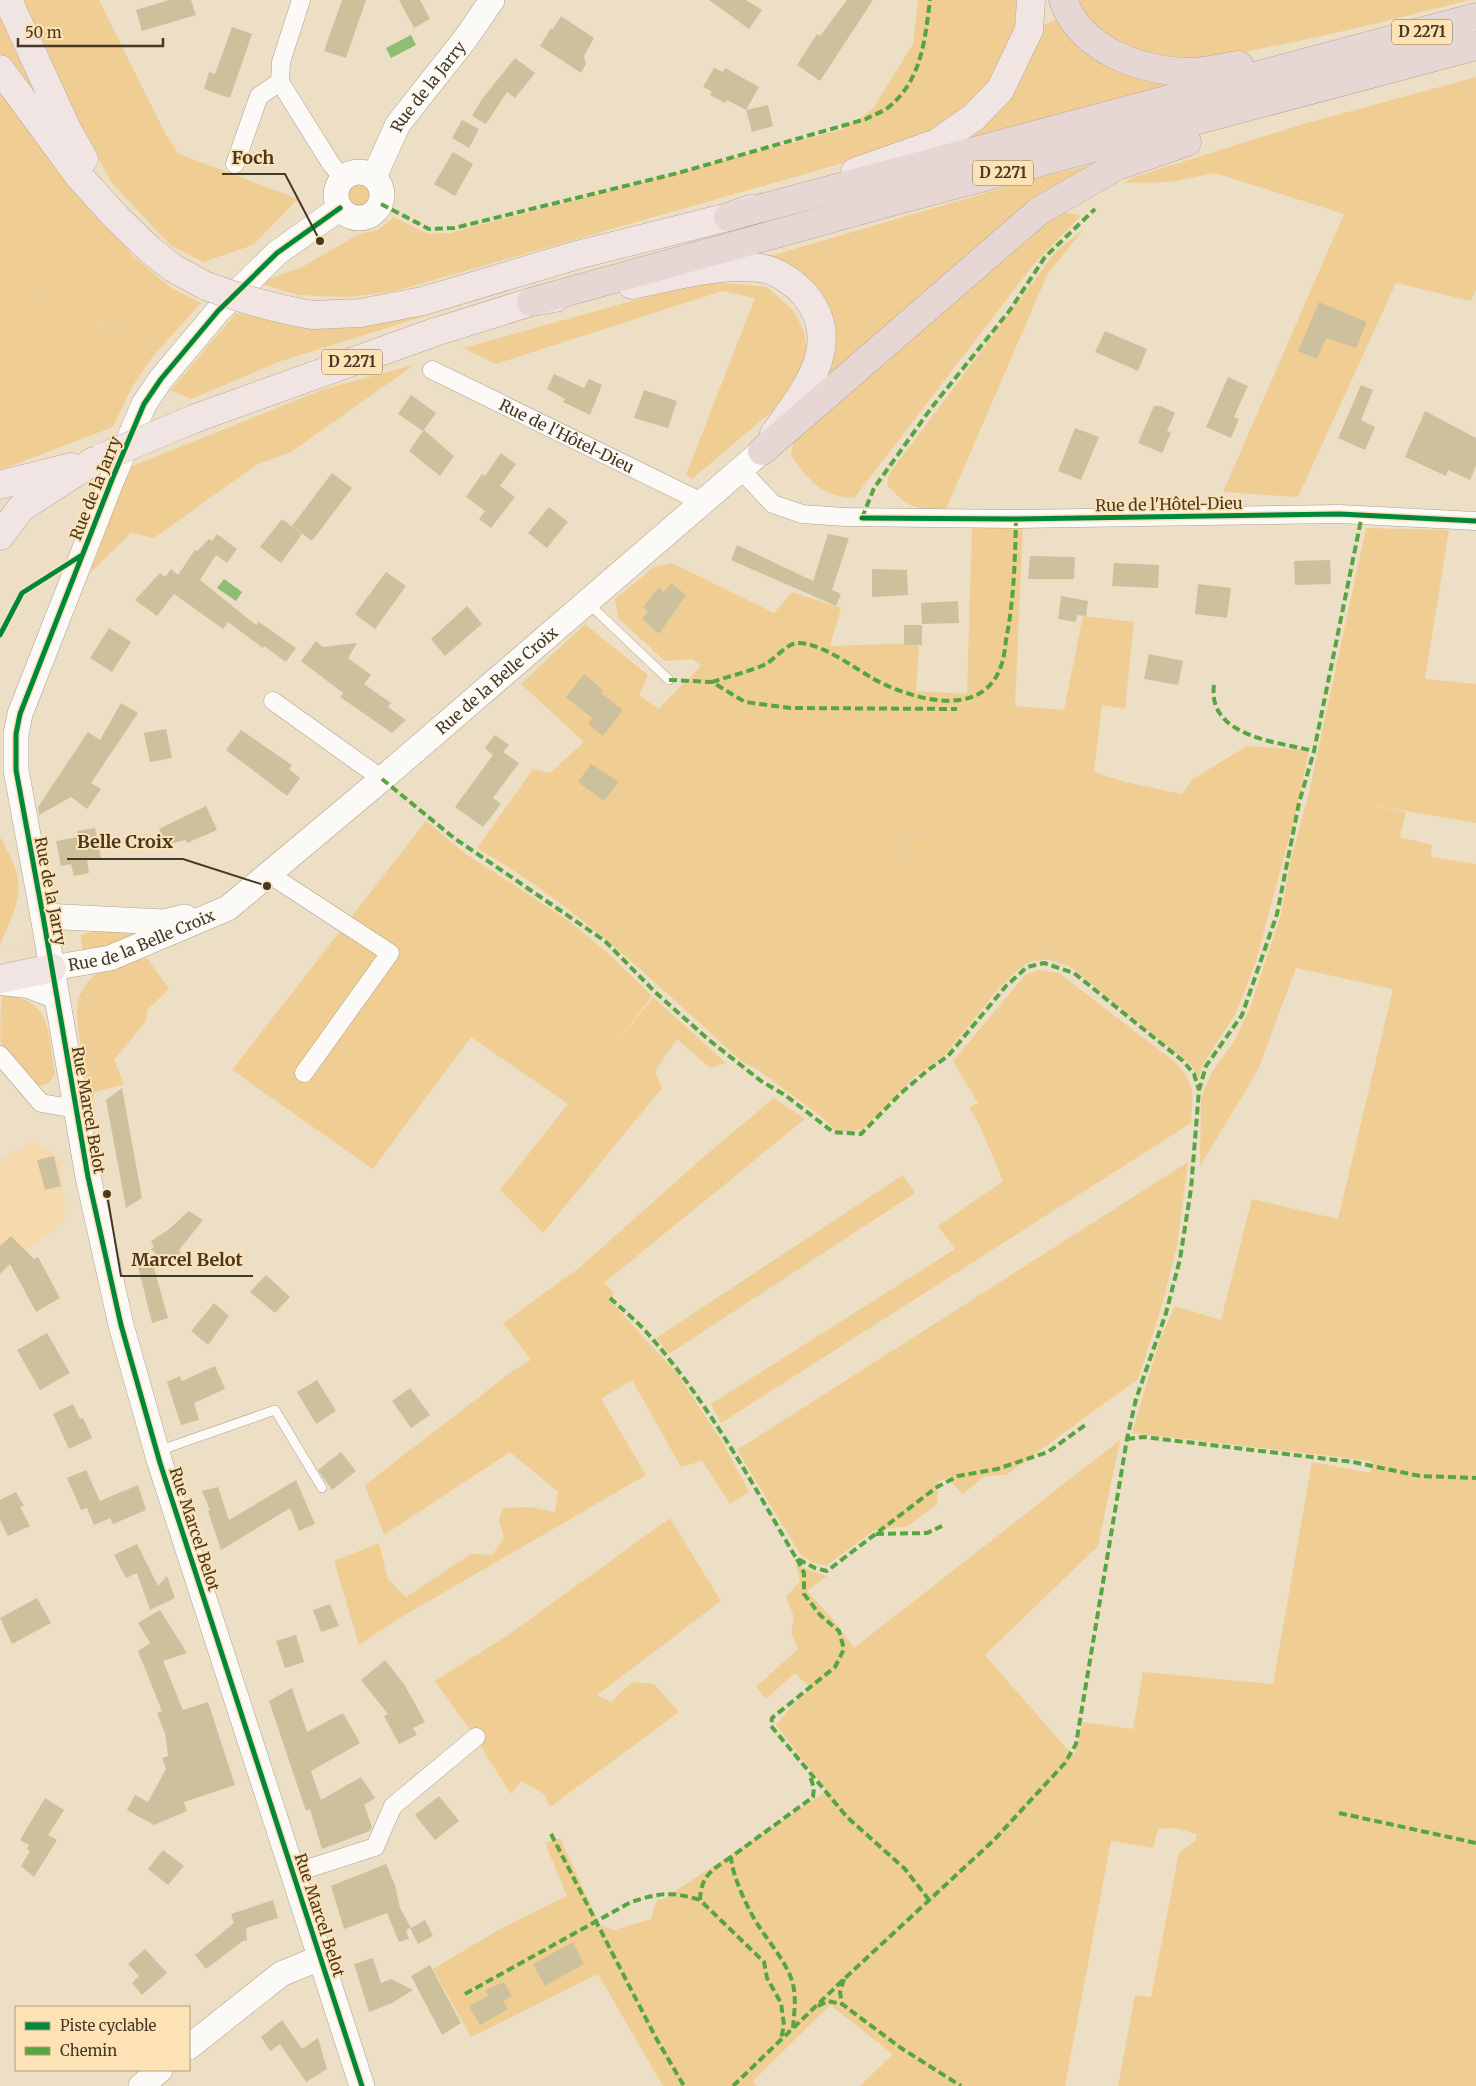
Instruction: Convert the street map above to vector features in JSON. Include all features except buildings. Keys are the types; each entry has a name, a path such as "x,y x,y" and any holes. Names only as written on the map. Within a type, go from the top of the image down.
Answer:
{"highway":[{"path":"1063,0 1066,9 1093,42 1136,65 1190,72 1367,46"},
{"name":"D 2271","path":"728,217 1476,17"},
{"name":"D 2271","path":"532,302 898,200 1476,46"},
{"path":"762,451 1039,211 1117,166 1410,64"}],"main road":[{"path":"8,0 68,131 116,217"},
{"name":"Rue de la Jarry","path":"374,178 398,124 466,38 492,0"},
{"path":"728,217 937,143 974,117 1000,90 1028,30 1031,0"},
{"name":"D 2271","path":"0,69 78,175 148,249 173,268 206,286 246,301 279,310 313,315 360,313 424,301 577,255 728,217"},
{"path":"352,172 359,172 367,173 374,178 381,186 382,196 376,211 369,216 360,218 352,217 340,208 336,197 336,189 343,178 352,172"},
{"name":"Rue de la Jarry","path":"52,968 16,770 16,734 20,714 137,418 161,379 182,356 218,310 277,253 340,208"},
{"path":"532,302 716,270 761,268 783,277 798,287 814,305 822,333 821,356 808,387 762,451"},
{"name":"D 2271","path":"0,485 99,459 196,418 435,332 532,302"},
{"name":"Rue de la Belle Croix","path":"52,968 110,958 228,908 382,779 762,451"},
{"path":"0,536 21,508 99,459"},
{"name":"Rue de la Belle Croix","path":"43,916 164,922 228,908"},
{"path":"0,979 52,968"},
{"name":"Rue Marcel Belot","path":"52,968 88,1177 121,1325 157,1452 362,2086"},
{"path":"190,2046 281,1974 320,1958"},
{"path":"141,2086 159,2071"}],"street":[{"path":"301,0 281,62 280,82 331,164 343,178"},
{"path":"235,164 259,96 280,82"},
{"name":"Rue de l'Hôtel-Dieu","path":"432,370 702,502"},
{"name":"Rue de l'Hôtel-Dieu","path":"740,469 773,504 802,514 845,517 1016,519 1340,514 1476,522"},
{"path":"273,701 382,779"},
{"path":"268,874 390,953 304,1073"},
{"path":"0,986 28,988 57,1000"},
{"path":"0,1055 41,1103 76,1109"},
{"path":"294,1873 375,1847 393,1806 476,1737"}],"lane":[{"path":"587,602 669,680"},
{"path":"157,1452 275,1410 322,1488"}],"path":[{"path":"0,282 182,356"},
{"path":"923,833 899,840 896,848 909,860 955,882 1074,973"},
{"path":"0,948 32,944"},
{"path":"84,986 93,1012 92,1020"},
{"path":"69,1067 90,1036 91,1028"}],"shaded area":[{"path":"18,0 99,0 167,137 179,154 298,199 253,245 203,262 170,245 112,183 51,75"},
{"path":"918,0 1023,0 1020,17 1009,49 994,79 984,93 957,122 920,141 395,291 350,297 298,295 258,283 302,267 359,234 378,230 394,217 428,234 450,233 843,129 872,110 913,44"},
{"path":"1076,0 1470,0 1224,58 1189,60 1150,55 1113,41 1098,30 1085,16"},
{"path":"0,7 68,146 0,57"},
{"path":"1060,18 1171,81 1171,90 956,143 1038,27"},
{"path":"411,35 416,45 391,58 386,48"},
{"path":"1476,77 1476,289 1471,301 1396,283 1298,497 1223,492 1344,214 1215,173 1170,182 1124,183 1134,177 1300,125"},
{"path":"0,87 72,186 134,257 170,287 201,303 153,356 132,387 113,427 0,470"},
{"path":"1111,160 1035,197 813,396 828,358 767,257 1029,180"},
{"path":"355,184 363,184 370,191 370,199 363,206 355,206 348,199 348,191"},
{"path":"1066,212 1081,216 1034,264 854,498 833,494 817,486 791,455 794,438 1037,228"},
{"path":"1084,229 1048,273 946,509 919,508 907,503 887,485 889,474 1056,251"},
{"path":"728,283 767,287 794,311 804,332 808,355 801,375 783,402 692,479 686,475 755,298 722,291 496,364 463,348 693,284"},
{"path":"236,313 299,325 338,327 428,315 281,361 191,399 171,390"},
{"path":"414,365 291,452 256,465 154,538 131,533 90,573 130,467 324,389"},
{"path":"972,525 1023,525 1015,706 1064,710 1083,616 1134,622 1125,709 1102,705 1094,772 1125,782 1182,794 1193,779 1247,746 1309,750 1295,816 1256,961 1236,1013 1202,1066 1199,1078 1190,1064 1069,966 1048,960 1032,961 1021,967 1000,987 944,1056 914,1077 863,1129 850,1132 834,1129 822,1117 755,1068 741,1061 647,975 582,920 513,870 477,848 533,769 550,773 584,742 521,684 585,624 648,675 639,695 658,709 701,666 693,659 665,661 618,618 615,599 654,567 672,563 774,613 792,592 841,608 830,646 919,643 916,691 967,694"},
{"path":"1366,528 1449,530 1425,679 1476,684 1476,823 1360,803 1406,812 1400,837 1432,845 1431,857 1476,864 1476,2086 1118,2086 1135,1995 1151,1997 1179,1853 1196,1840 1197,1834 1174,1828 1158,1829 1153,1848 1111,1841 1065,2086 860,2086 893,2054 830,2005 753,2081 757,2086 663,2086 598,1974 471,2037 433,1969 500,1929 567,1896 545,1843 560,1838 600,1925 614,1930 651,1919 656,1901 665,1898 827,1791 776,1725 793,1704 811,1689 795,1673 766,1699 756,1687 798,1649 791,1633 794,1617 786,1597 800,1581 796,1565 827,1576 807,1591 831,1617 854,1648 1120,1440 1098,1546 985,1655 1066,1748 1075,1755 1083,1722 1133,1729 1143,1672 1273,1684 1312,1462 1371,1473 1372,1461 1132,1433 1160,1339 1175,1306 1221,1320 1252,1199 1338,1219 1393,989 1296,968 1258,1070 1200,1166 1201,1098 1212,1072 1235,1040 1250,1008 1281,914 1291,859 1309,793"},
{"path":"224,579 242,592 236,601 217,588"},
{"path":"426,821 466,854 569,921 609,954 652,996 609,1053 653,997 726,1063 710,1068 677,1039 655,1071 662,1088 543,1233 500,1190 568,1104 471,1037 373,1169 232,1070"},
{"path":"0,837 15,867 18,891 13,915 0,945"},
{"path":"100,929 139,933 136,940 83,951 81,935"},
{"path":"147,958 169,989 147,1010 146,1021 114,1060 124,1084 95,1092 92,1102 90,1101 77,1022 78,1001 88,982 109,966"},
{"path":"1039,970 1059,973 1176,1063 1187,1077 1192,1090 1191,1123 721,1423 711,1404 955,1249 938,1226 1003,1181 979,1124 969,1107 978,1103 953,1061 1025,975"},
{"path":"3,993 19,997 31,1003 45,1020 55,1073 49,1082 42,1085 34,1084 25,1078 10,1062 1,1046 0,1028"},
{"path":"774,1098 805,1119 604,1283 613,1292 612,1303 676,1372 723,1443 749,1492 730,1504 702,1461 681,1467 632,1380 601,1399 646,1475 393,1622 359,1645 334,1561 379,1543 388,1579 406,1597 471,1554 492,1555 504,1538 499,1520 503,1508 530,1507 555,1512 558,1492 510,1452 384,1535 365,1485 514,1370 531,1360 503,1323 579,1268 707,1154"},
{"path":"35,1141 61,1160 66,1220 34,1244 0,1276 0,1160"},
{"path":"1188,1162 1177,1246 1161,1309 1138,1379 1006,1475 985,1476 963,1494 948,1479 938,1481 937,1504 908,1526 875,1530 826,1566 812,1562 800,1554 737,1450"},
{"path":"903,1175 915,1193 669,1354 656,1338"},
{"path":"670,1518 721,1601 597,1695 611,1702 632,1682 654,1684 679,1712 550,1807 544,1794 521,1781 511,1794 471,1731 435,1681 508,1635"}],"marked path":[{"path":"381,204 429,229 454,228 678,173 866,119 890,106 909,84 924,44 930,0"},
{"path":"862,518 874,488 932,407 1010,310 1045,257 1095,209"},
{"path":"733,2086 844,1979 994,1840 1065,1763 1076,1744 1127,1439 1136,1399 1166,1313 1180,1259 1191,1189 1199,1090 1206,1066 1242,1015 1277,914 1299,803 1314,751 1362,515"},
{"path":"712,682 766,664 789,646 797,643 825,650 887,686 924,698 961,700 978,694 991,683 1004,657 1015,565 1016,519"},
{"path":"669,680 712,682 745,702 790,708 957,709"},
{"path":"1214,685 1215,702 1222,716 1233,726 1265,740 1314,751"},
{"path":"382,779 454,838 605,941 655,992 709,1040 761,1081 785,1095 833,1132 861,1134 901,1093 948,1056 1006,986 1027,967 1044,963 1074,973 1183,1061 1194,1074 1199,1090"},
{"path":"610,1298 635,1320 691,1387 728,1443 796,1558 815,1568 827,1571 937,1487 958,1476 997,1469 1048,1452 1088,1423"},
{"path":"1127,1439 1144,1437 1353,1462 1420,1476 1476,1478"},
{"path":"876,1534 927,1533 942,1526"},
{"path":"797,1559 804,1573 804,1594 820,1615 839,1631 844,1649 835,1667 772,1718 771,1726 847,1817 905,1869 929,1900"},
{"path":"793,2028 795,1999 792,1981 782,1960 746,1904 734,1874 731,1857 813,1797 814,1788 810,1776"},
{"path":"1339,1813 1476,1843"},
{"path":"551,1834 656,2038 684,2086"},
{"path":"731,1857 713,1870 705,1879 700,1900 764,1962 767,1978 781,2003 784,2025 781,2039"},
{"path":"465,1994 631,1902 666,1894 681,1895 700,1900"},
{"path":"844,1979 840,1992 842,2004 901,2048 961,2086"},
{"path":"818,2006 828,2001 842,2004"}],"cycle path":[{"path":"340,208 277,253 218,311 161,379 144,404 113,477 20,714 16,734 16,770 88,1177 121,1325 160,1463 362,2086"},
{"path":"862,518 1016,519 1340,514 1476,521"},
{"path":"0,635 22,593 82,555"}],"place":[{"name":"Foch","path":"320,241"},
{"name":"Belle Croix","path":"267,886"},
{"name":"Marcel Belot","path":"107,1194"}]}
